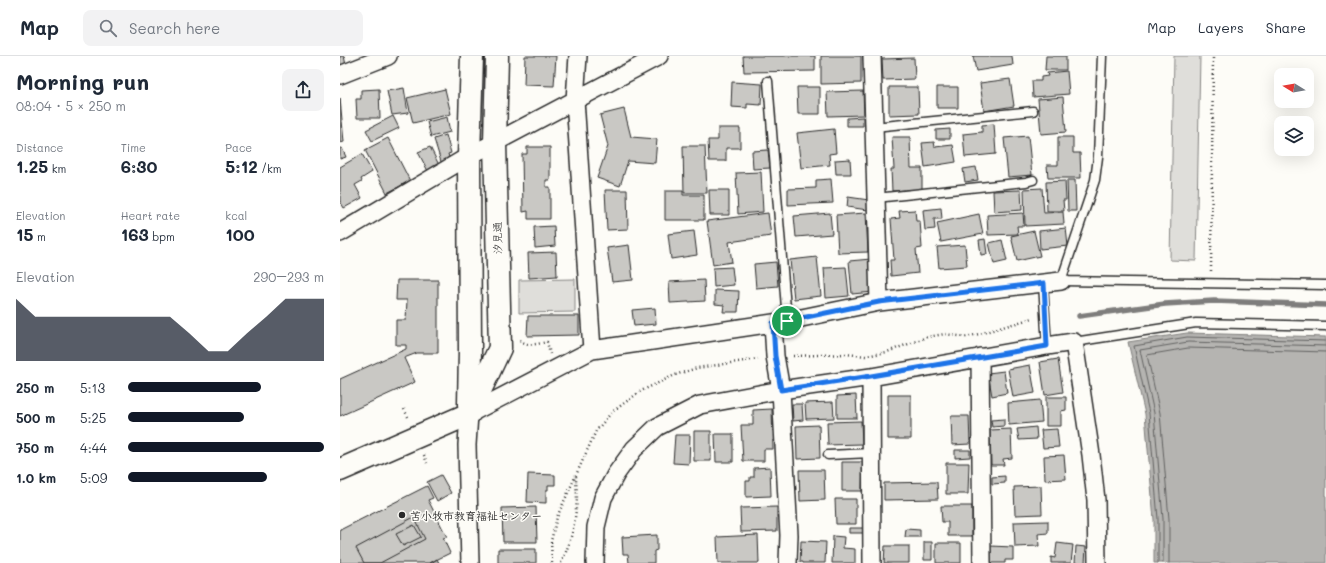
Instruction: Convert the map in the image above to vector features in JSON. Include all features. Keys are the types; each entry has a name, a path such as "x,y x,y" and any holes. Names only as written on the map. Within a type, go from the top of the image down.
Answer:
{"street":[{"path":"340,75 388,56"},
{"path":"470,563 467,445 470,350 469,156 472,56"},
{"name":"汐見通","path":"469,414 500,348 495,143 497,56"},
{"path":"578,56 575,100 592,350"},
{"path":"340,233 469,156 659,56"},
{"path":"872,56 879,302"},
{"path":"340,470 469,414 592,350 780,322 879,302 1061,281"},
{"path":"780,322 775,356 781,390 789,535 788,563"},
{"path":"595,563 596,527 603,498 616,474 634,449 657,427 700,405 781,390 1074,342 1091,455 1096,500 1097,563"},
{"path":"980,357 982,563"},
{"path":"871,376 872,563"}],"lane":[{"path":"1102,56 1098,157 1095,180 1061,281 1326,285"},
{"path":"768,81 780,322"},
{"path":"874,127 1033,111"},
{"path":"876,198 1033,180"},
{"path":"1044,283 1047,346"},
{"path":"1074,342 1196,323 1326,326"},
{"path":"828,455 872,453"}],"path":[{"path":"1211,283 1213,56"},
{"path":"561,563 572,530 576,508 576,475"}],"shaded area":[{"path":"1174,56 1200,56 1196,261 1170,260"},
{"path":"575,279 575,312 519,313 519,280"}],"water":[{"path":"1187,333 1326,337 1326,563 1154,563 1154,520 1145,414 1128,342"}],"building":[{"path":"340,56 344,56 346,65 340,66"},
{"path":"525,56 556,56 554,86 524,85"},
{"path":"743,56 815,56 815,71 744,72"},
{"path":"821,56 861,56 861,83 821,84"},
{"path":"973,56 1012,56 1013,65 976,71"},
{"path":"1046,56 1066,56 1066,70 1045,70"},
{"path":"914,58 915,79 883,80 882,59"},
{"path":"1067,71 1069,94 1033,97 1032,81 1041,81 1041,77 1048,76 1047,73"},
{"path":"1010,79 1014,106 984,111 980,83"},
{"path":"732,82 762,84 761,105 747,104 747,108 731,107"},
{"path":"797,87 820,87 820,114 798,114"},
{"path":"889,87 918,87 919,114 889,115"},
{"path":"937,87 958,87 958,108 937,108"},
{"path":"404,88 408,113 392,115 387,91"},
{"path":"379,89 380,118 357,118 356,99 361,99 361,90"},
{"path":"445,89 451,114 413,123 407,98"},
{"path":"863,91 864,115 828,116 827,92"},
{"path":"1063,97 1066,132 1041,134 1038,99"},
{"path":"340,98 344,142 340,143"},
{"path":"624,109 631,137 657,139 655,163 628,161 620,186 597,178 608,146 600,115"},
{"path":"393,116 399,128 372,141 366,130"},
{"path":"447,117 450,132 431,137 427,122"},
{"path":"863,117 863,126 847,126 847,118"},
{"path":"994,124 996,154 965,157 963,134 982,132 982,125"},
{"path":"718,128 740,128 740,148 726,148 726,161 709,161 708,140 718,140"},
{"path":"834,129 836,153 829,154 830,165 801,168 797,133"},
{"path":"950,129 950,139 936,139 936,130"},
{"path":"446,135 451,153 448,154 451,163 442,165 434,139"},
{"path":"1028,136 1032,175 1008,177 1004,138"},
{"path":"892,137 910,137 911,168 922,168 922,189 892,191 891,169 894,169"},
{"path":"1058,137 1073,137 1073,153 1080,153 1081,178 1048,178 1047,165 1058,165"},
{"path":"388,138 410,181 387,193 365,150"},
{"path":"934,142 935,147 953,145 956,162 925,167 922,143"},
{"path":"683,146 705,146 707,193 684,193"},
{"path":"430,147 440,167 429,173 418,152"},
{"path":"527,147 550,147 550,180 546,180 546,187 550,187 550,219 528,219 528,211 523,212 522,154 527,154"},
{"path":"340,148 342,148 346,157 340,159"},
{"path":"768,150 770,168 753,169 752,151"},
{"path":"362,154 372,172 355,185 362,198 344,208 340,201 340,167"},
{"path":"850,159 851,174 836,174 835,160"},
{"path":"976,167 978,180 965,182 963,169"},
{"path":"761,172 763,212 738,214 736,173"},
{"path":"831,179 833,203 788,205 788,189 816,188 816,180"},
{"path":"1067,180 1075,180 1076,211 1068,211"},
{"path":"1065,181 1066,200 1063,200 1064,211 1047,211 1046,182"},
{"path":"1042,188 1044,213 1063,212 1064,224 1025,226 1024,189"},
{"path":"605,190 627,190 628,229 607,230"},
{"path":"709,190 729,190 729,215 710,215"},
{"path":"1021,190 1022,210 994,212 993,191"},
{"path":"665,191 683,191 683,195 704,195 704,220 665,220"},
{"path":"848,197 869,200 868,210 847,207"},
{"path":"941,208 942,219 934,219 935,229 925,230 923,210"},
{"path":"915,210 916,221 920,221 922,248 916,249 918,273 891,276 890,260 894,260 891,219 900,218 899,211"},
{"path":"768,213 771,236 729,242 732,262 713,265 707,221"},
{"path":"830,213 832,234 796,237 794,216"},
{"path":"866,213 868,252 838,253 836,215"},
{"path":"1023,213 1024,226 1017,226 1018,234 988,235 987,215"},
{"path":"979,214 983,234 941,242 937,223"},
{"path":"554,226 555,246 535,248 534,227"},
{"path":"1066,228 1068,246 1040,249 1039,231"},
{"path":"694,231 697,255 671,259 668,234"},
{"path":"1034,231 1040,256 1017,261 1011,236"},
{"path":"985,239 987,254 981,255 979,240"},
{"path":"1002,240 1007,261 994,264 989,243"},
{"path":"629,245 633,280 612,282 607,248"},
{"path":"965,245 967,266 939,268 937,247"},
{"path":"556,252 557,276 529,278 528,253"},
{"path":"817,257 821,296 794,299 790,260"},
{"path":"871,259 873,292 852,294 849,261"},
{"path":"776,262 778,286 756,288 754,264"},
{"path":"732,267 734,285 714,287 713,268"},
{"path":"846,267 849,296 826,298 824,268"},
{"path":"397,280 438,280 438,353 417,353 404,358 415,382 340,416 340,379 406,349 406,345 396,345 396,320 406,320 407,300 396,300"},
{"path":"704,280 705,301 670,303 669,282"},
{"path":"715,290 739,291 738,312 723,312 724,305 715,304"},
{"path":"655,308 656,324 634,326 632,310"},
{"path":"528,316 579,316 579,335 527,336"},
{"path":"1058,359 1063,392 1045,395 1040,362"},
{"path":"1030,365 1035,393 1013,397 1008,369"},
{"path":"1004,371 1007,393 992,396 988,373"},
{"path":"856,395 857,418 837,418 837,396"},
{"path":"888,395 911,395 911,439 888,439"},
{"path":"1046,397 1066,397 1066,410 1061,411 1061,426 1046,426"},
{"path":"1040,400 1042,422 1009,425 1008,403"},
{"path":"833,402 834,418 806,419 805,403"},
{"path":"792,404 802,404 803,420 793,421"},
{"path":"772,409 773,449 764,449 764,461 743,461 741,425 753,425 753,410"},
{"path":"951,416 969,416 970,444 952,445"},
{"path":"1004,419 1004,426 992,427 991,420"},
{"path":"861,421 862,444 828,445 827,422"},
{"path":"819,425 820,458 797,459 796,426"},
{"path":"1036,427 1037,439 1019,440 1017,429"},
{"path":"1011,429 1012,458 1003,459 1004,465 991,465 990,430"},
{"path":"1057,429 1059,447 1043,448 1041,430"},
{"path":"694,431 711,431 711,461 694,461"},
{"path":"715,434 733,434 733,462 716,462"},
{"path":"675,435 690,435 689,464 673,463"},
{"path":"955,450 970,450 970,457 955,458"},
{"path":"1064,455 1066,479 1045,480 1044,456"},
{"path":"842,462 863,462 862,491 842,491"},
{"path":"946,463 969,463 968,494 946,494"},
{"path":"770,467 771,496 746,497 746,481 750,481 750,477 754,477 754,468"},
{"path":"799,470 824,470 825,500 800,501"},
{"path":"528,474 555,475 555,485 548,485 548,490 546,490 546,503 527,502"},
{"path":"441,475 451,493 437,501 427,482"},
{"path":"1005,476 1005,483 992,484 992,477"},
{"path":"937,482 938,499 884,500 884,483"},
{"name":"苫小牧市教育福祉センター","path":"427,486 433,498 428,500 447,537 443,538 450,553 430,563 340,563 340,530"},
{"path":"1041,486 1042,514 1015,515 1014,487"},
{"path":"835,499 856,499 856,524 836,524"},
{"path":"941,506 972,506 972,536 948,536 948,522 942,522"},
{"path":"536,507 537,542 503,542 502,508"},
{"path":"777,507 777,531 741,532 740,508"},
{"path":"414,517 425,539 380,563 364,563 356,548"},
{"path":"1048,521 1048,533 1038,534 1039,546 1015,547 1014,522"},
{"path":"414,525 421,537 403,546 396,534"},
{"path":"849,528 863,528 863,533 849,533"},
{"path":"906,529 920,530 920,537 905,537"},
{"path":"657,535 657,550 654,551 654,563 629,563 628,554 623,554 622,537"},
{"path":"758,535 759,563 718,563 717,537"},
{"path":"833,536 844,537 843,548 855,549 855,563 832,563"},
{"path":"801,541 826,542 825,563 800,562"},
{"path":"924,542 932,542 932,560 924,560"},
{"path":"936,543 961,543 961,563 936,563"},
{"path":"1057,543 1073,545 1071,563 1051,563 1051,557 1055,558"},
{"path":"885,546 909,546 909,563 884,563"},
{"path":"990,546 1013,547 1013,560 1005,560 1005,563 990,563"},
{"path":"1076,546 1086,547 1085,563 1075,563"},
{"path":"498,549 536,549 536,563 498,563"},
{"path":"437,559 439,563 430,563"}],"waterway":[{"path":"1079,316 1165,304 1214,301 1326,305"}],"place":[{"name":"苫小牧市教育福祉センター","path":"402,515"}],"route":[{"path":"1044,283 1047,346 781,390 775,356 773,323 787,321 879,302 1044,283"}]}
